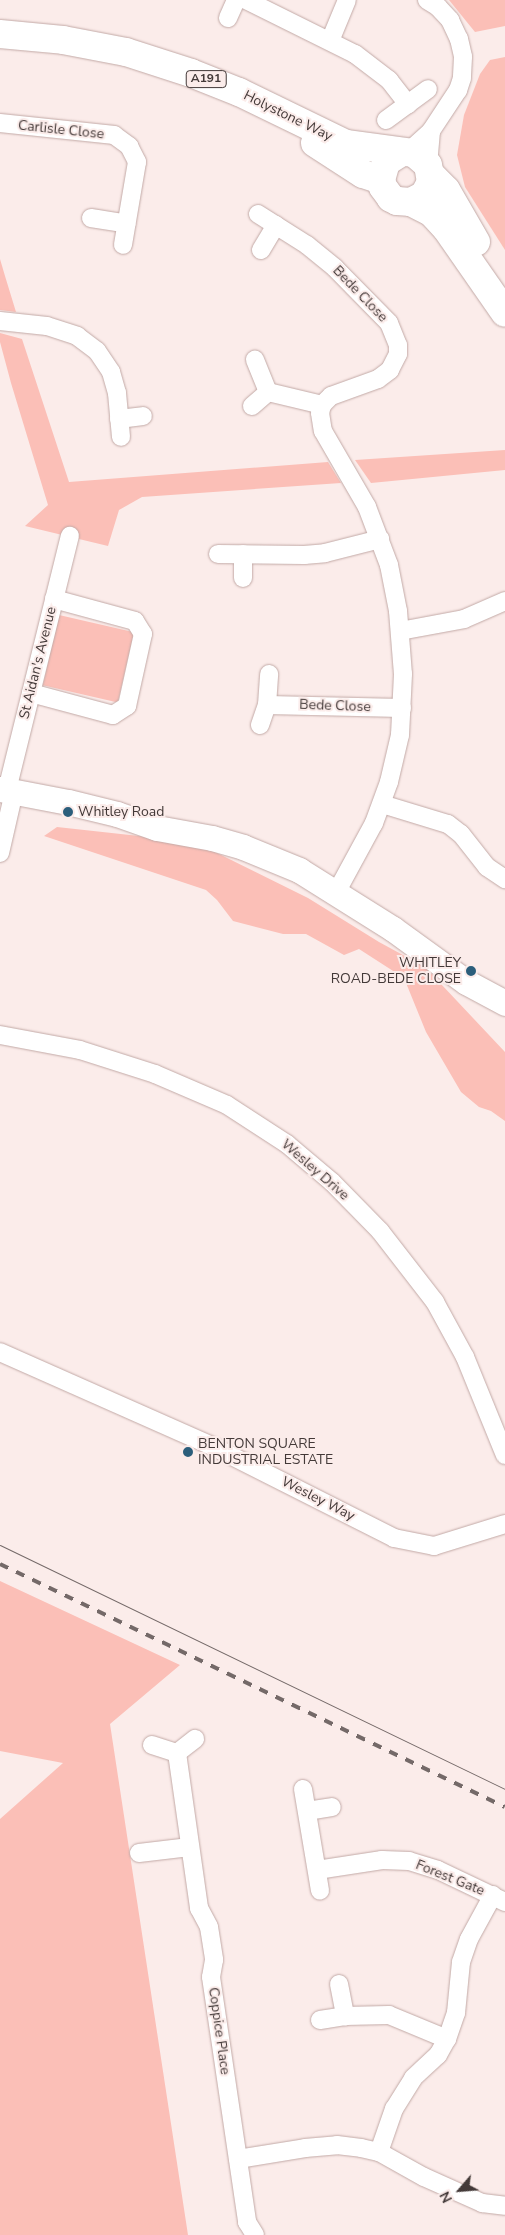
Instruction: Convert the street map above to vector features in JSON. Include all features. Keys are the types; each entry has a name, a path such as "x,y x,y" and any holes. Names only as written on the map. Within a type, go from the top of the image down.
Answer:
{"main road":[{"name":"Holystone Way","path":"0,34 63,40 126,52 191,73 239,92 346,144 418,161"},
{"name":"Holystone Way","path":"0,43 62,49 129,63 195,85 244,105 314,142 363,174 381,180"},
{"path":"418,161 428,189 418,200 411,202 397,201 391,198 382,187 381,180 386,162 418,161 446,190 473,237 505,281"},
{"path":"411,202 431,212 446,228 505,313"}],"street":[{"path":"228,18 236,0"},
{"path":"246,0 355,54 389,80 408,104"},
{"path":"330,41 347,0"},
{"path":"418,161 431,131 458,90 462,78 463,57 459,38 450,20 438,7 427,0"},
{"path":"386,120 428,89"},
{"name":"Carlisle Close","path":"0,123 114,135 129,146 137,162 123,245"},
{"name":"Bede Close","path":"258,214 307,245 335,268 389,323 395,334 398,354 390,370 367,383 340,391 331,396 322,405"},
{"path":"92,218 127,224"},
{"path":"260,250 276,225"},
{"path":"0,321 47,326 77,336 97,350 111,372 117,392 121,437"},
{"path":"254,360 268,392"},
{"path":"268,392 322,405 320,413 323,431 357,488 380,539 394,588 400,631 402,708 395,761 374,823 336,894"},
{"path":"252,406 268,392"},
{"path":"119,419 143,416"},
{"name":"St Aidan's Avenue","path":"7,790 70,536"},
{"path":"218,554 324,553 380,539"},
{"path":"243,578 244,554"},
{"path":"31,693 113,715 127,706 143,634 135,621 54,599"},
{"path":"400,631 464,619 505,601"},
{"path":"260,725 267,705 269,674"},
{"name":"Bede Close","path":"267,705 402,708"},
{"path":"0,853 7,790 68,802 117,814 157,828 243,847 299,870 393,929 458,977 505,1004"},
{"path":"382,804 448,824 461,834 487,866 505,879"},
{"name":"Wesley Drive","path":"0,1035 80,1050 155,1074 227,1105 302,1156 332,1182 380,1231 435,1302 464,1357 505,1455"},
{"name":"Wesley Way","path":"0,1352 214,1448 394,1538 434,1546 505,1524"},
{"path":"152,1744 177,1753 195,1739"},
{"name":"Coppice Place","path":"177,1753 199,1908 209,1927 214,1960 211,1978 247,2222 255,2235"},
{"path":"303,1789 320,1891"},
{"path":"307,1811 332,1807"},
{"path":"139,1853 190,1847"},
{"name":"Forest Gate","path":"317,1870 382,1860 409,1861 438,1870 499,1898 469,1939 461,1962 456,2013 447,2039 438,2054 413,2078 394,2109 378,2152"},
{"path":"339,1984 345,2016"},
{"path":"320,2020 345,2016 389,2015 447,2039"},
{"path":"238,2158 305,2148 337,2146 378,2152 424,2177 482,2203 505,2206"}],"shaded area":[{"path":"449,0 505,0 505,26 475,32"},
{"path":"505,57 505,250 465,187 457,155 464,115 480,74 490,60"},
{"path":"0,259 5,276 16,312 0,310"},
{"path":"0,333 22,339 69,482 328,462 341,483 142,497 119,510 108,546 25,526 48,505 11,383 0,342"},
{"path":"505,450 505,470 371,483 355,460"},
{"path":"59,615 134,632 118,702 43,685"},
{"path":"57,827 148,837 211,850 308,898 379,942 425,967 505,1052 505,1121 491,1111 479,1107 461,1092 426,1032 404,978 359,949 344,955 306,934 283,934 233,921 217,900 206,890 44,836"},
{"path":"0,1581 180,1665 110,1724 188,2235 0,2235 0,1819 63,1763 0,1751"}],"tram line":[{"path":"0,1545 505,1789"}],"railway":[{"path":"0,1564 505,1807"}],"place":[{"name":"Whitley Road","path":"68,812"},
{"name":"WHITLEY ROAD-BEDE CLOSE","path":"471,971"},
{"name":"BENTON SQUARE INDUSTRIAL ESTATE","path":"188,1452"}]}
